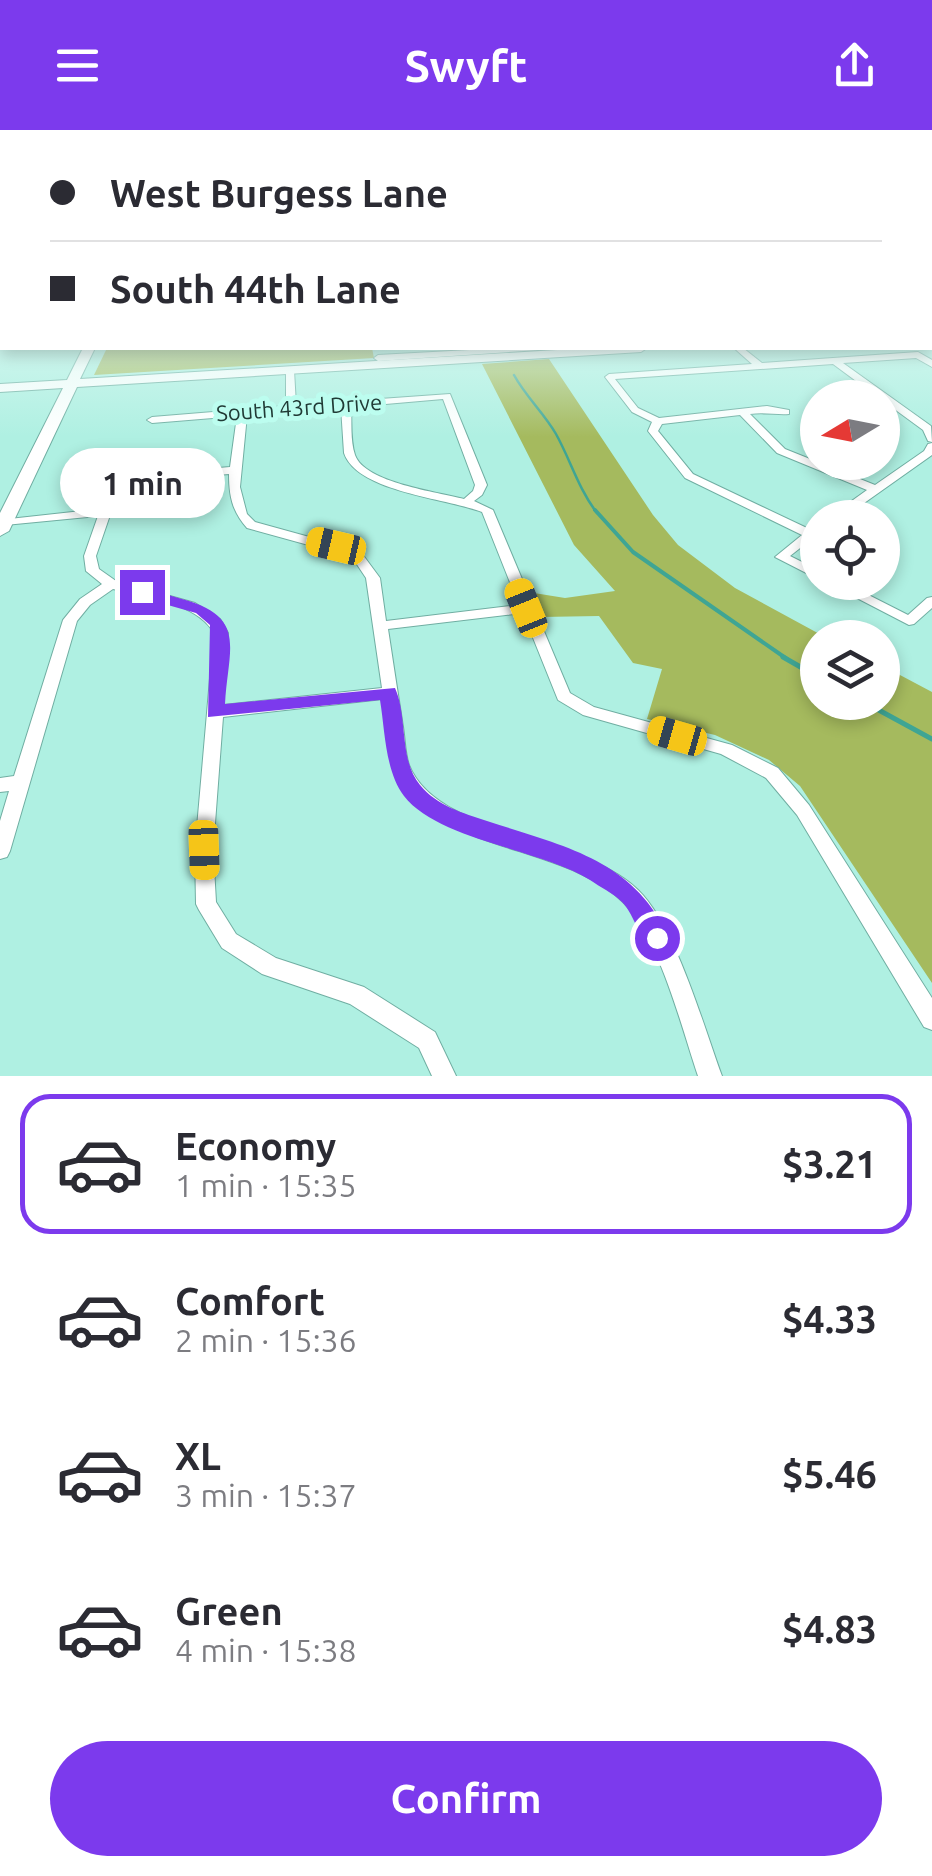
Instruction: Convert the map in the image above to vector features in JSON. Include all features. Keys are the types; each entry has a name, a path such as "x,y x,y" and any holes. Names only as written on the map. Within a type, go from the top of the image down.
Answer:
{"main road":[{"path":"3,526 88,350"},
{"path":"0,388 572,350"}],"street":[{"path":"378,358 417,351 458,350"},
{"path":"740,350 760,366"},
{"path":"786,412 742,411 658,421 636,410 608,377 918,355 932,364"},
{"path":"835,361 927,428 932,442 928,453 859,500"},
{"path":"290,370 291,407"},
{"path":"447,396 480,486 469,500"},
{"name":"South 43rd Drive","path":"152,420 447,396"},
{"path":"346,404 350,458 357,470 469,500 487,510 564,696 589,711 726,750 772,773 803,810 932,1019"},
{"path":"243,411 234,503 251,526 336,546 364,562 373,578 401,766 412,790 442,815 550,851 595,871 631,895 657,938 710,1076"},
{"path":"742,411 780,451 875,489"},
{"path":"658,421 653,431 689,476 800,525"},
{"path":"238,470 116,480 90,556 93,571 111,584 202,610 218,622 221,632 204,850 206,904 229,941 270,967 356,995 426,1040 444,1076"},
{"path":"3,526 104,512"},
{"path":"800,542 781,558 800,567"},
{"path":"0,851 70,620 85,602 111,584"},
{"path":"868,600 910,621 932,602"},
{"path":"378,626 526,608"},
{"path":"215,712 388,692"},
{"path":"0,785 22,782"}],"green space":[{"path":"106,350 372,350 374,358 94,375"},
{"path":"549,359 653,515 678,545 735,588 800,623 800,720 900,720 900,675 932,692 932,983 800,786 769,760 715,735 647,719 662,669 633,663 599,616 541,617 534,593 565,598 615,591 574,545 482,364"}],"waterway":[{"path":"514,375 556,434 595,510"},
{"path":"595,510 633,552 787,659"},
{"path":"783,657 800,667"},
{"path":"897,720 932,739"}],"route":[{"path":"142,592 202,610 218,622 221,632 215,712 388,692 401,766 412,790 442,815 550,851 595,871 631,895 657,938"}]}
